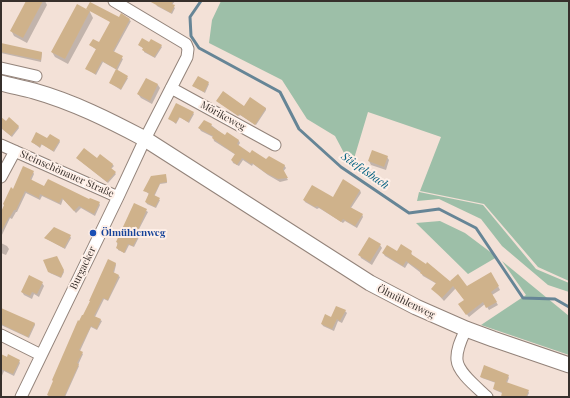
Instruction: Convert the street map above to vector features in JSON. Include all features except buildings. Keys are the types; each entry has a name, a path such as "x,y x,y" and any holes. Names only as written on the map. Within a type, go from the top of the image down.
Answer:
{"main road":[{"name":"Ölmühlenweg","path":"1,83 34,91 78,107 106,119 145,139 370,284 416,307 466,329 569,364"}],"street":[{"path":"114,1 186,44 188,49 187,57 145,139"},
{"path":"1,68 36,76"},
{"name":"Mörikeweg","path":"171,88 275,145"},
{"name":"Burgacker","path":"21,397 145,139"},
{"name":"Steinschönauer Straße","path":"1,145 118,197"},
{"name":"Steinschönauer Straße","path":"1,177 15,151"},
{"path":"466,329 459,348 457,362 466,376 487,397"},
{"path":"1,335 41,355"}],"green space":[{"path":"221,1 569,1 569,281 538,267 484,204 420,191 441,137 368,112 353,162 344,153 335,136 307,119 282,80 209,43 212,20"},
{"path":"419,192 483,205 536,269 569,283 569,292 548,285 502,246 481,219 439,199 417,201"},
{"path":"440,221 465,233 497,257 468,274 416,223"},
{"path":"502,261 569,316 569,355 481,325 526,295"}],"waterway":[{"name":"Stiefelsbach","path":"201,1 190,17 191,36 199,48 280,92 299,129 341,167 409,213 439,209 476,228 523,298 555,299 569,307"}],"place":[{"name":"Ölmühlenweg","path":"93,233"}]}
